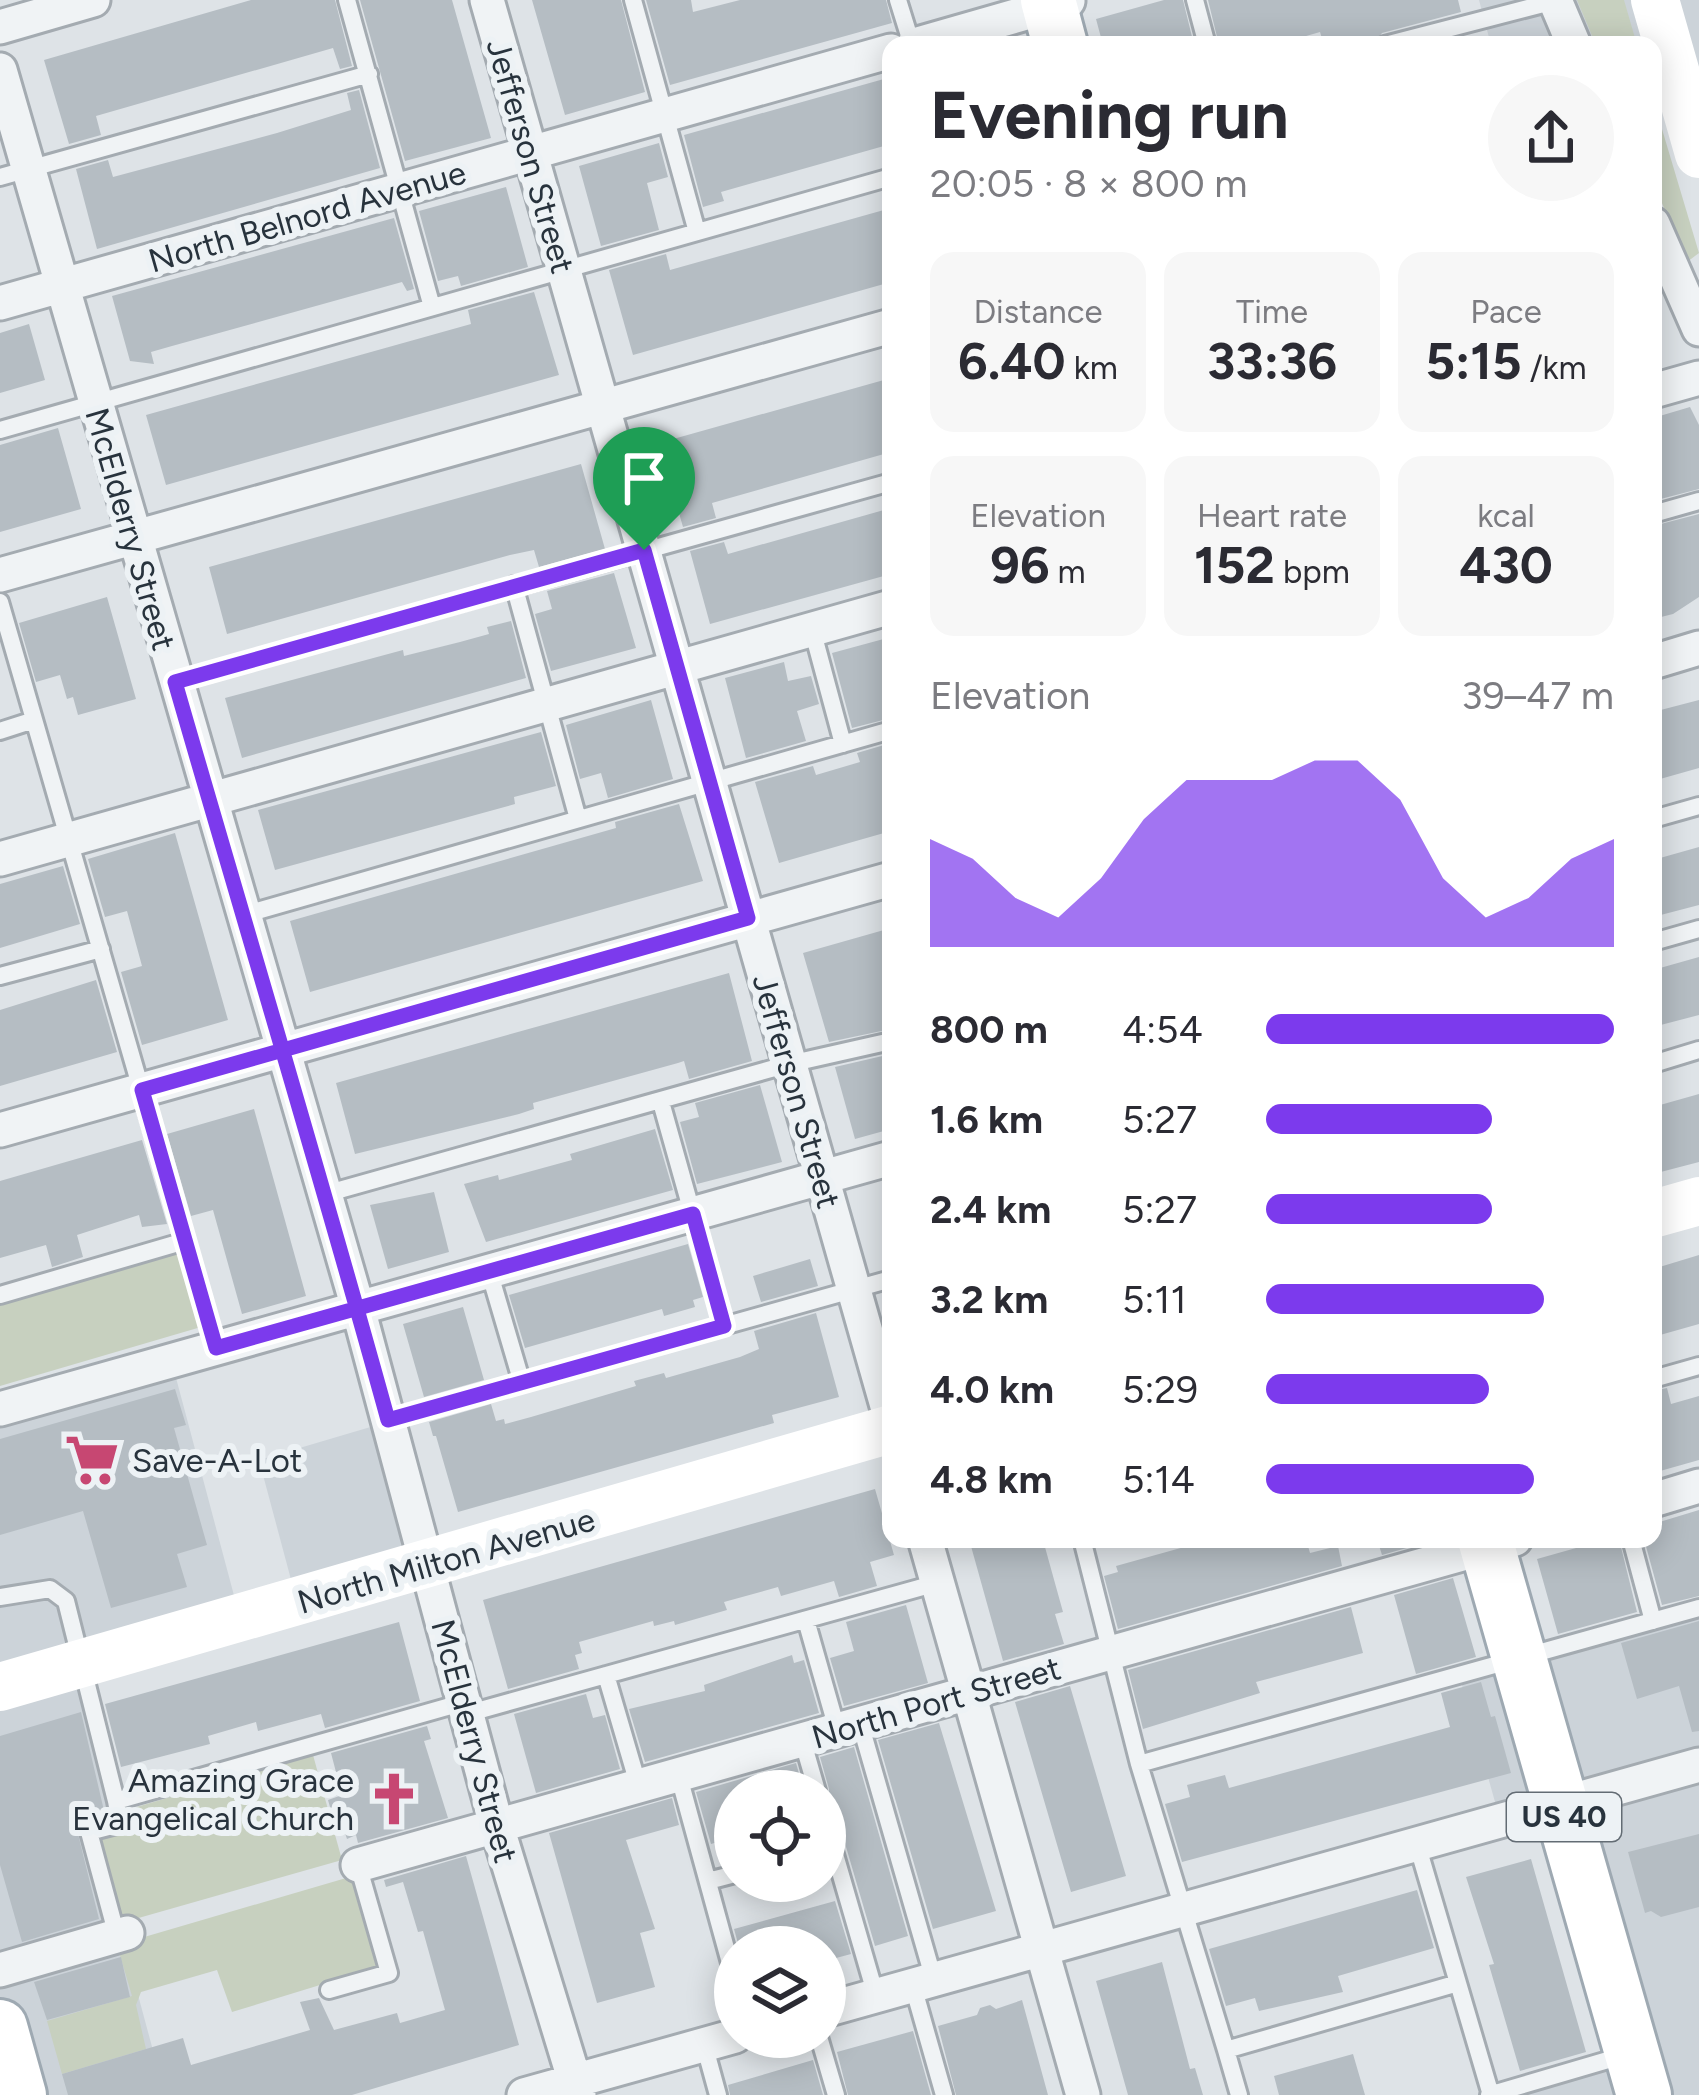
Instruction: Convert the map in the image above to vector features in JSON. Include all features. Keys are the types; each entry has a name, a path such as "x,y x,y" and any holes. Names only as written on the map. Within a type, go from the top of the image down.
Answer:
{"main road":[{"name":"US 40","path":"1497,1548 1520,1660 1638,2074"},
{"path":"0,2027 20,2095"}],"street":[{"path":"0,27 93,0"},
{"name":"Jefferson Street","path":"487,0 882,1391"},
{"path":"1555,0 1570,36"},
{"path":"1655,0 1679,102 1699,154"},
{"path":"954,36 1057,13"},
{"name":"North Belnord Avenue","path":"0,303 882,54"},
{"name":"McElderry Street","path":"0,70 14,173 61,286 326,1194 429,1565 463,1708 577,2088"},
{"path":"1662,245 1699,329"},
{"path":"0,574 882,328"},
{"path":"1662,389 1699,378"},
{"path":"0,859 882,610"},
{"path":"1662,661 1697,656"},
{"path":"0,1130 882,881"},
{"path":"0,1409 882,1161"},
{"path":"1662,1211 1699,1201"},
{"name":"North Milton Avenue","path":"0,1687 429,1565 882,1427"},
{"path":"1662,1497 1699,1486"},
{"path":"927,1548 1083,2095"},
{"name":"North Port Street","path":"358,1864 1475,1548"},
{"path":"846,2004 1699,1765"},
{"path":"0,1970 122,1934"},
{"path":"524,2095 577,2088 714,2042"}],"lane":[{"path":"347,0 432,307"},
{"path":"633,0 697,232"},
{"path":"898,0 910,36"},
{"path":"1195,0 1205,36"},
{"path":"1419,36 1555,0"},
{"path":"14,173 369,74"},
{"path":"0,430 882,180"},
{"path":"175,682 882,484"},
{"path":"1662,511 1699,501"},
{"path":"514,585 578,819"},
{"path":"0,602 216,1348"},
{"path":"812,629 843,744"},
{"path":"0,731 34,720"},
{"path":"243,915 882,733"},
{"path":"1662,816 1699,806"},
{"path":"1662,939 1699,929"},
{"path":"0,976 101,949"},
{"path":"326,1194 790,1064 882,1043"},
{"path":"1662,1061 1699,1050"},
{"path":"662,1102 724,1326"},
{"path":"0,1295 185,1241"},
{"path":"489,1271 522,1383"},
{"path":"388,1420 882,1281"},
{"path":"1662,1376 1699,1366"},
{"path":"1084,1548 1139,1764 1239,2095"},
{"path":"1633,1548 1653,1621"},
{"path":"116,1801 463,1708 606,1675 937,1583"},
{"path":"0,1598 50,1589 66,1601 121,1823 89,1832 122,1934"},
{"path":"1139,1764 1699,1607"},
{"path":"806,1620 849,1726 923,1983 944,2095"},
{"path":"606,1675 638,1784"},
{"path":"802,1739 811,1770"},
{"path":"678,1773 720,1926"},
{"path":"1417,1844 1490,2095 1638,2074"},
{"path":"329,1990 389,1973 358,1864"},
{"path":"708,1881 714,1879"},
{"path":"846,1902 876,1996"},
{"path":"1226,2050 1458,1983"},
{"path":"718,2095 719,2058"},
{"path":"825,2058 836,2095"}],"shaded area":[{"path":"1479,0 1699,0 1699,176 1683,106 1662,112 1662,36 1489,36"},
{"path":"171,1359 240,1618 83,1664 128,1828 96,1839 165,2095 0,2095 0,1409"},
{"path":"384,1423 422,1566 297,1602 259,1460"},
{"path":"1699,1602 1699,2095 1500,2095 1632,2058 1554,1801 1499,1816 1458,1671"}],"green space":[{"path":"1577,0 1624,0 1634,36 1592,36"},
{"path":"1662,129 1699,253 1687,262 1662,203"},
{"path":"177,1249 201,1327 0,1386 0,1299 73,1283 76,1277"},
{"path":"313,1755 342,1860 121,1923 95,1838 127,1828 123,1811"},
{"path":"353,1876 382,1966 232,2012 217,1970 141,1992 136,2005 146,2049 62,2074 47,2021 132,1996 117,1945"}],"building":[{"path":"251,0 335,0 352,66 340,69 333,48 96,116 101,135 69,144 44,60"},
{"path":"360,0 452,0 491,138 405,161"},
{"path":"532,0 621,0 645,92 565,115"},
{"path":"646,0 691,0 693,12 740,0 886,0 892,23 670,85"},
{"path":"1164,0 1183,0 1192,36 1101,36 1096,19"},
{"path":"1208,0 1458,0 1461,12 1380,36 1321,36 1320,32 1217,36"},
{"path":"882,80 882,147 721,192 724,201 703,207 684,135"},
{"path":"359,90 380,168 97,249 76,169 108,160 113,177 277,133 351,110 347,93"},
{"path":"659,143 668,177 647,183 659,230 601,246 579,166"},
{"path":"506,187 528,267 461,286 458,276 438,281 419,211"},
{"path":"882,211 882,285 633,355 609,270 666,254 670,270"},
{"path":"394,218 414,289 407,291 402,282 151,352 154,364 130,361 112,296"},
{"path":"534,292 559,375 166,485 146,415 471,324 468,310"},
{"path":"29,324 45,380 0,393 0,333"},
{"path":"882,381 882,455 712,503 716,518 683,527 659,443"},
{"path":"1690,407 1699,425 1699,489 1662,499 1662,415"},
{"path":"58,428 81,509 0,532 0,445"},
{"path":"581,464 605,549 539,567 534,550 510,555 227,634 209,567"},
{"path":"882,511 882,576 710,624 690,551 724,542 728,554"},
{"path":"1699,514 1699,597 1662,617 1662,524"},
{"path":"614,573 636,648 551,671 535,614 552,609 547,591"},
{"path":"107,597 136,699 78,715 60,675 36,682 19,623"},
{"path":"511,621 526,678 242,758 225,698 403,650 404,656 460,642 489,634 487,627"},
{"path":"882,639 882,720 852,728 832,653"},
{"path":"784,662 788,681 811,676 819,704 797,711 806,741 746,758 725,678"},
{"path":"651,700 673,779 608,798 601,773 580,779 566,725"},
{"path":"1699,700 1699,768 1662,778 1662,710"},
{"path":"541,732 556,786 514,797 515,804 275,870 258,810"},
{"path":"882,746 882,834 779,863 755,782 813,766 816,775 860,762 857,753"},
{"path":"679,804 703,881 310,992 290,921 616,828 615,822"},
{"path":"175,833 228,1020 142,1045 121,972 142,966 127,911 105,917 88,859"},
{"path":"1699,847 1699,905 1662,915 1662,857"},
{"path":"63,866 80,924 0,948 0,884"},
{"path":"882,931 882,1031 829,1042 803,953"},
{"path":"1699,957 1699,1015 1662,1025 1662,967"},
{"path":"729,973 752,1061 689,1079 684,1061 533,1103 534,1109 519,1114 355,1154 336,1083"},
{"path":"96,980 117,1052 0,1086 0,1010"},
{"path":"882,1056 882,1132 855,1139 835,1067"},
{"path":"760,1085 782,1162 697,1184 680,1122 699,1117 695,1103"},
{"path":"1699,1094 1699,1162 1662,1172 1662,1104"},
{"path":"254,1109 306,1296 242,1314 213,1210 191,1216 167,1134"},
{"path":"655,1129 673,1190 486,1242 464,1184 498,1175 499,1180 572,1160 570,1154"},
{"path":"142,1140 167,1224 142,1227 139,1215 77,1235 83,1257 52,1267 46,1245 0,1258 0,1181"},
{"path":"434,1192 449,1252 388,1269 370,1205"},
{"path":"688,1244 703,1297 693,1300 695,1307 664,1316 662,1309 525,1348 509,1295"},
{"path":"1699,1255 1699,1324 1662,1334 1662,1266"},
{"path":"810,1259 818,1286 761,1302 753,1276"},
{"path":"463,1307 484,1380 424,1397 403,1324"},
{"path":"816,1313 839,1397 772,1415 774,1423 458,1512 429,1422 491,1404 496,1421 504,1419 505,1424 531,1417 636,1386 634,1381 664,1373 666,1378 740,1357 759,1349 754,1331"},
{"path":"1667,1388 1671,1404 1699,1396 1699,1460 1662,1470 1662,1389"},
{"name":"Save-A-Lot","path":"175,1389 186,1425 174,1428 207,1545 177,1554 187,1587 111,1608 83,1511 0,1535 0,1439"},
{"path":"875,1489 882,1513 882,1548 892,1548 894,1555 870,1562 877,1586 839,1597 834,1581 781,1596 778,1587 724,1602 727,1610 675,1625 674,1621 654,1626 653,1621 579,1642 582,1653 575,1655 579,1669 508,1689 483,1600"},
{"path":"1699,1510 1699,1596 1662,1605 1646,1548 1662,1548 1662,1521"},
{"path":"972,1548 1045,1548 1063,1612 1055,1614 1064,1644 1003,1661"},
{"path":"1181,1548 1309,1548 1310,1553 1338,1548 1342,1566 1118,1629 1104,1576 1118,1572 1116,1566"},
{"path":"1380,1548 1406,1548 1382,1555"},
{"path":"1576,1548 1621,1548 1637,1612 1558,1634 1537,1559"},
{"path":"1453,1578 1476,1657 1416,1674 1394,1595"},
{"path":"906,1605 928,1683 844,1706 830,1658 854,1651 846,1622"},
{"path":"1351,1607 1363,1653 1256,1682 1260,1693 1143,1729 1128,1670"},
{"path":"1699,1621 1699,1731 1692,1732 1679,1686 1637,1699 1621,1643"},
{"path":"399,1622 420,1701 325,1728 321,1714 258,1731 256,1722 208,1736 210,1744 121,1767 105,1704"},
{"path":"792,1655 794,1663 804,1660 819,1713 645,1762 629,1709 705,1691 704,1685"},
{"path":"1481,1682 1511,1773 1182,1862 1165,1804 1190,1797 1187,1785 1225,1775 1229,1788 1450,1727 1441,1693"},
{"path":"1070,1686 1126,1876 1071,1892 1015,1702"},
{"path":"586,1694 593,1718 605,1715 620,1769 536,1793 514,1714"},
{"path":"81,1712 105,1815 85,1820 77,1830 99,1919 22,1942 0,1865 0,1736"},
{"path":"939,1723 996,1911 933,1929 878,1740"},
{"path":"427,1726 431,1739 424,1741 448,1818 358,1843 356,1835 347,1839 345,1833 338,1835 328,1800 342,1795 331,1753"},
{"path":"854,1747 908,1936 875,1946 846,1847 846,1770 824,1770 820,1757"},
{"path":"796,1763 798,1770 772,1770"},
{"path":"714,1787 714,1843 711,1844 696,1792"},
{"path":"672,1798 679,1825 626,1840 655,1929 640,1933 655,1987 597,2003 549,1833"},
{"path":"1699,1834 1699,1907 1661,1917 1645,1913 1628,1852"},
{"path":"466,1856 519,2045 352,2095 68,2095 62,2074 183,2038 191,2065 310,2030 300,2002 319,1998 334,2030 397,2013 400,2023 445,2010 423,1931 418,1932 403,1882 386,1887 384,1880"},
{"path":"1531,1859 1586,2052 1520,2071 1489,1965 1494,1964 1466,1877"},
{"path":"1417,1890 1434,1948 1338,1976 1343,1992 1259,2011 1255,1998 1226,2006 1209,1949"},
{"path":"835,1902 843,1926 745,1926"},
{"path":"121,1957 130,1997 47,2020 34,1982"},
{"path":"1162,1962 1190,2069 1195,2068 1203,2095 1128,2095 1096,1981"},
{"path":"1022,2000 1048,2095 956,2095 938,2026 977,2015 980,2008 990,2005 996,2009"},
{"path":"913,2031 931,2095 848,2095 839,2058 846,2058 846,2050"},
{"path":"1353,2054 1365,2095 1279,2095 1274,2076"},
{"path":"813,2060 823,2095 730,2095 728,2085"}],"place":[{"name":"Save-A-Lot","path":"92,1460"},
{"name":"Amazing Grace Evangelical Church","path":"394,1799"}],"route":[{"path":"644,550 175,682 202,777 284,1050 326,1194 358,1308 388,1420 724,1326 693,1214 358,1308 216,1348 142,1090 284,1050 748,918 644,550"}]}
